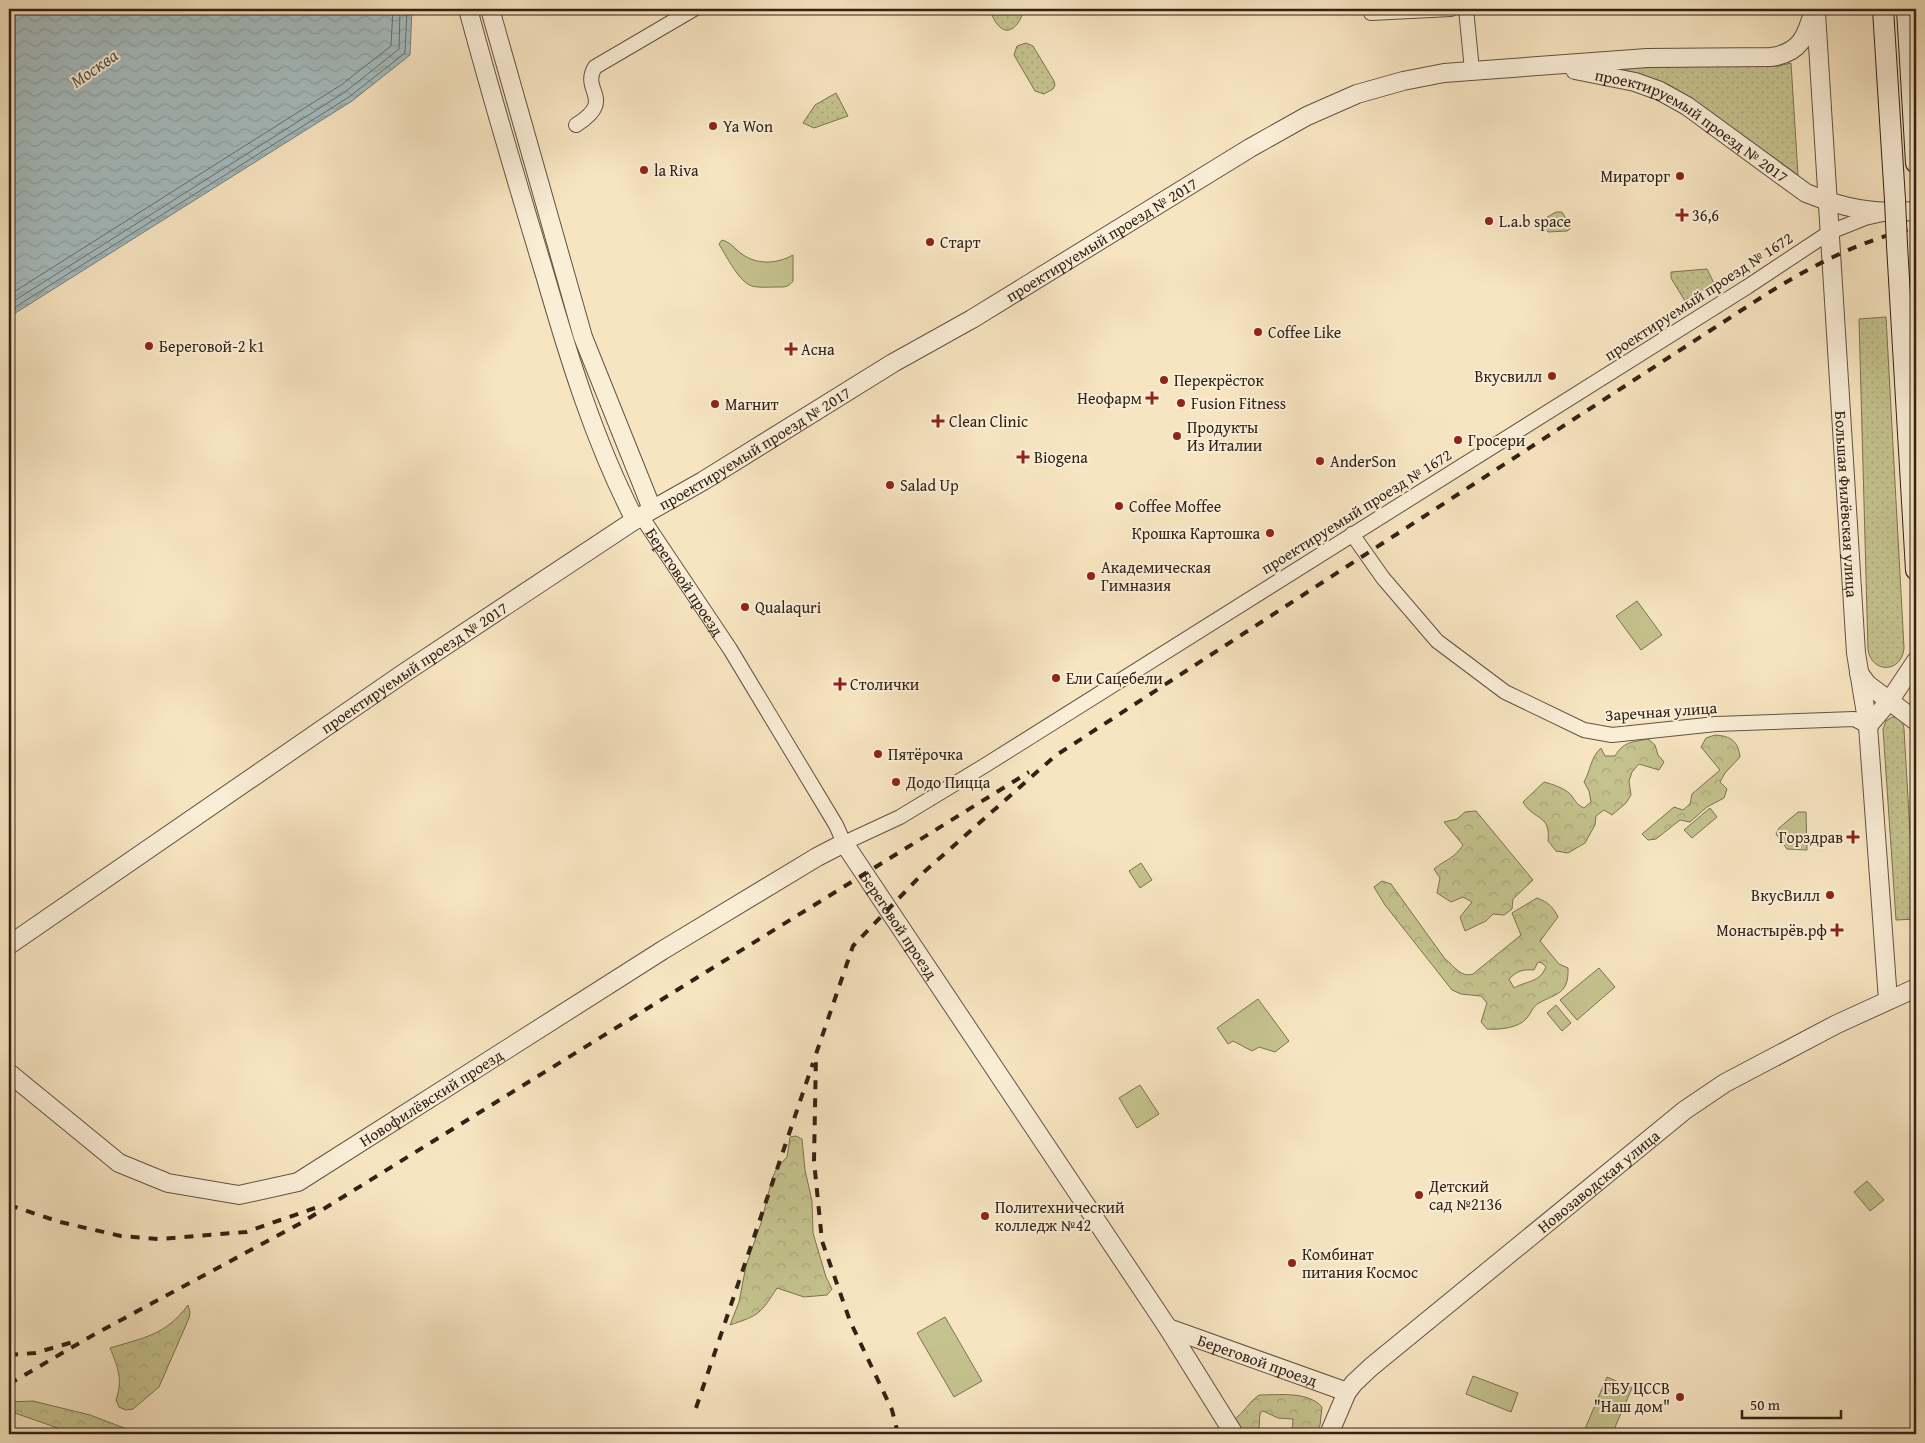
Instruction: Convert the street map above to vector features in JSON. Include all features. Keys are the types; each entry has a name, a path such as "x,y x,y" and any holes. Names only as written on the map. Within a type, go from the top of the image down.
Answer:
{"main road":[{"path":"1884,9 1890,207 1897,245 1916,570"},
{"path":"1907,9 1916,163"}],"street":[{"path":"468,9 504,140 566,345 615,482 643,515"},
{"path":"490,9 583,337 643,515"},
{"path":"576,124 589,117 595,106 596,96 591,78 595,67 694,9"},
{"path":"1371,9 1372,13 1451,9"},
{"path":"1466,9 1472,70"},
{"name":"проектируемый проезд № 2017","path":"9,945 404,673 643,515 703,481 893,363 980,314 1250,148 1307,116 1357,94 1403,81 1472,70 1647,58 1771,57 1784,55 1798,47 1807,31 1815,9"},
{"name":"Большая Филёвская улица","path":"1815,9 1858,666 1868,726 1888,1000"},
{"name":"проектируемый проезд № 2017","path":"1550,65 1635,82 1660,91 1687,106 1806,193 1864,211 1890,207 1916,211"},
{"name":"проектируемый проезд № 1672","path":"844,843 900,817 925,802 1747,287 1830,232 1890,207"},
{"name":"Береговой проезд","path":"643,515 750,681 836,825 844,843 1168,1328 1234,1434"},
{"name":"Заречная улица","path":"1352,534 1383,578 1438,641 1505,692 1584,730 1612,735 1716,724 1854,719 1868,726"},
{"path":"1858,666 1876,681 1894,682 1905,677 1913,666"},
{"path":"1858,666 1867,684 1916,722"},
{"path":"1868,726 1890,700 1913,666"},
{"name":"Новофилёвский проезд","path":"9,1073 119,1163 168,1183 239,1195 298,1182 671,946 816,857 844,843"},
{"name":"Новозаводская улица","path":"1329,1434 1347,1392 1371,1367 1686,1110 1725,1083 1837,1024 1916,988"},
{"name":"Береговой проезд","path":"1168,1328 1347,1392"}],"green space":[{"path":"989,9 1019,9 1022,15 1019,22 1013,28 1006,30 997,24"},
{"path":"1026,43 1033,46 1054,81 1053,89 1044,94 1035,91 1014,55 1017,46"},
{"path":"1791,63 1798,175 1698,103 1669,85 1620,68 1779,66"},
{"path":"836,93 848,116 814,128 803,123 815,105"},
{"path":"1556,212 1562,212 1570,225 1570,229 1567,231 1548,232 1543,227 1544,219"},
{"path":"722,240 731,244 744,256 758,261 779,261 793,255 793,281 783,287 758,287 747,284 734,269 720,246 719,244"},
{"path":"1707,269 1714,283 1685,301 1671,278 1671,272"},
{"path":"1886,317 1904,648 1898,662 1893,666 1881,667 1871,658 1868,650 1859,319"},
{"path":"1637,601 1662,635 1641,650 1616,616"},
{"path":"1892,717 1901,720 1904,729 1915,919 1896,920 1883,729 1886,721"},
{"path":"1715,735 1733,740 1738,747 1740,757 1725,773 1720,782 1727,789 1724,798 1707,807 1690,822 1680,820 1656,839 1648,840 1642,834 1674,807 1683,810 1690,804 1692,794 1720,770 1701,747 1706,738"},
{"path":"1648,739 1655,745 1658,755 1664,762 1659,770 1639,764 1632,772 1629,781 1631,795 1626,803 1612,815 1604,810 1596,816 1595,825 1585,843 1568,853 1556,851 1548,841 1547,826 1523,802 1544,782 1565,790 1578,805 1584,808 1591,802 1589,791 1584,782 1597,752 1601,748 1605,756 1615,756 1625,745"},
{"path":"1710,808 1717,817 1692,838 1684,830"},
{"path":"1476,811 1533,880 1513,899 1512,909 1504,915 1493,914 1486,921 1465,931 1460,917 1472,902 1463,897 1451,902 1437,893 1440,878 1434,869 1453,856 1463,845 1444,822 1457,819 1465,812"},
{"path":"1798,812 1806,812 1807,850 1787,849 1776,834 1779,828"},
{"path":"1141,863 1152,880 1140,888 1129,871"},
{"path":"1382,881 1391,884 1445,959 1461,973 1468,975 1473,974 1521,935 1512,913 1537,898 1544,901 1558,917 1540,941 1559,964 1568,968 1568,977 1564,988 1561,992 1537,1004 1527,1018 1519,1024 1503,1029 1487,1029 1481,1022 1487,1003 1481,996 1461,994 1452,990 1385,905 1374,887","holes":["1538,962 1546,967 1540,976 1514,988 1509,979 1512,976 1520,971 1534,970"]},
{"path":"1599,968 1615,987 1577,1020 1560,1000"},
{"path":"1258,999 1289,1041 1275,1052 1259,1047 1252,1051 1233,1041 1228,1044 1217,1028"},
{"path":"1556,1005 1571,1023 1562,1031 1547,1013"},
{"path":"1140,1085 1159,1114 1137,1128 1119,1098"},
{"path":"796,1136 802,1139 805,1170 812,1201 813,1233 826,1277 832,1289 827,1295 804,1297 777,1288 763,1308 754,1316 730,1325 739,1302 746,1266 761,1223 772,1179 777,1168 787,1157 790,1137"},
{"path":"1867,1181 1884,1200 1870,1211 1854,1192"},
{"path":"188,1305 189,1318 159,1387 133,1409 126,1410 119,1407 116,1400 119,1374 110,1348 153,1334 171,1323"},
{"path":"945,1317 982,1381 954,1397 917,1333"},
{"path":"1473,1376 1518,1393 1511,1412 1466,1394"},
{"path":"1607,1377 1632,1388 1612,1434 1591,1434 1584,1431"},
{"path":"1259,1395 1293,1395 1309,1398 1316,1402 1322,1407 1320,1425 1316,1434 1292,1434 1293,1419 1278,1418 1263,1411 1260,1413 1259,1429 1256,1434 1235,1434 1234,1420"},
{"path":"33,1401 90,1415 140,1434 75,1434 9,1411 9,1402"}],"water":[{"name":"Москва","path":"9,9 412,9 410,55 352,101 9,317"}],"railway":[{"path":"898,1434 892,1410 850,1321 822,1241 814,1161 816,1054 853,946 924,872 1055,756 1765,295 1838,255 1876,239 1916,228"},
{"path":"9,1384 95,1334 301,1223 1029,772"},
{"path":"696,1408 813,1063"},
{"path":"9,1205 60,1222 121,1236 159,1239 246,1232 315,1208"},
{"path":"9,1355 35,1353 73,1342"}],"place":[{"name":"Ya Won","path":"713,126"},
{"name":"la Riva","path":"644,170"},
{"name":"Мираторг","path":"1680,176"},
{"name":"36,6","path":"1682,215"},
{"name":"L.a.b space","path":"1489,221"},
{"name":"Старт","path":"930,242"},
{"name":"Coffee Like","path":"1258,332"},
{"name":"Береговой-2 k1","path":"149,346"},
{"name":"Асна","path":"791,349"},
{"name":"Вкусвилл","path":"1552,376"},
{"name":"Перекрёсток","path":"1164,380"},
{"name":"Неофарм","path":"1152,398"},
{"name":"Fusion Fitness","path":"1181,403"},
{"name":"Магнит","path":"715,404"},
{"name":"Clean Clinic","path":"938,421"},
{"name":"Продукты Из Италии","path":"1177,436"},
{"name":"Гросери","path":"1458,440"},
{"name":"Biogena","path":"1023,457"},
{"name":"AnderSon","path":"1320,461"},
{"name":"Salad Up","path":"890,485"},
{"name":"Coffee Moffee","path":"1119,506"},
{"name":"Крошка Картошка","path":"1270,533"},
{"name":"Академическая Гимназия","path":"1091,576"},
{"name":"Qualaquri","path":"745,607"},
{"name":"Ели Сацебели","path":"1056,678"},
{"name":"Столички","path":"840,684"},
{"name":"Пятёрочка","path":"878,754"},
{"name":"Додо Пицца","path":"896,782"},
{"name":"Горздрав","path":"1853,837"},
{"name":"ВкусВилл","path":"1830,895"},
{"name":"Монастырёв.рф","path":"1837,930"},
{"name":"Детский сад №2136","path":"1419,1195"},
{"name":"Политехнический колледж №42","path":"985,1216"},
{"name":"Комбинат питания Космос","path":"1292,1263"},
{"name":"ГБУ ЦССВ \"Наш дом\"","path":"1680,1397"}]}
